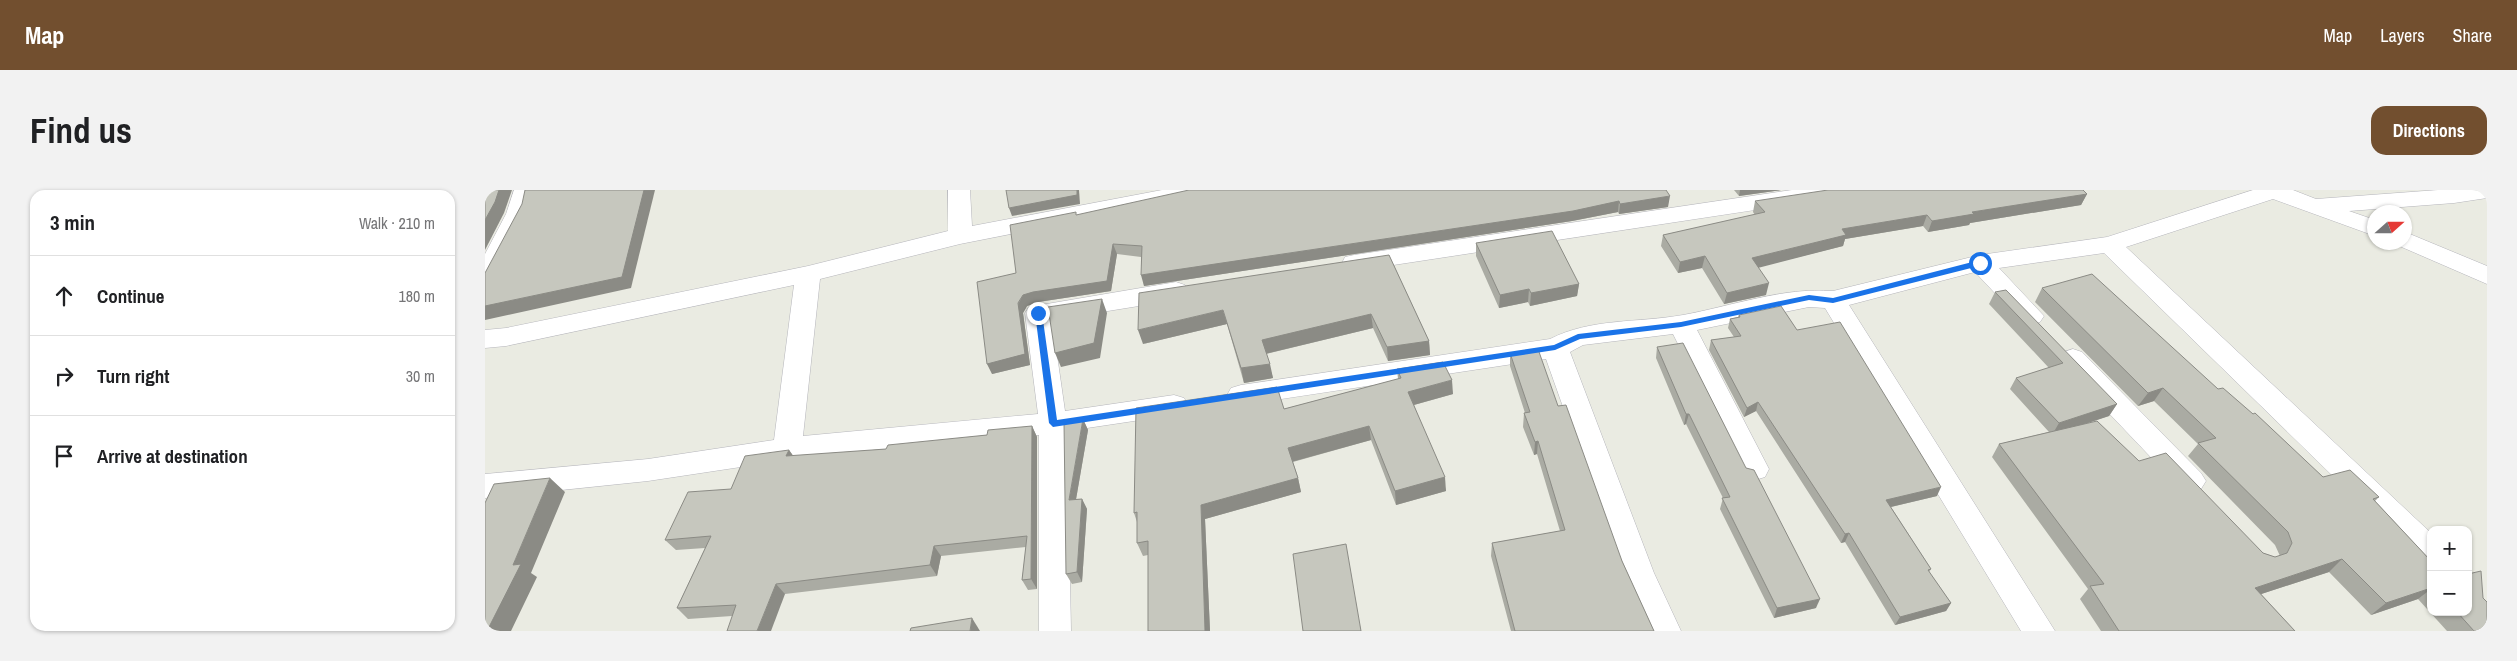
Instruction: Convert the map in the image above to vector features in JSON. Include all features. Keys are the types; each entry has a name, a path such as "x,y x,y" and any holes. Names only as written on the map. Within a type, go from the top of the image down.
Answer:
{"street":[{"path":"485,277 518,214 525,190"},
{"path":"959,190 960,236"},
{"path":"485,339 506,337 808,274 960,236 1087,200 1199,190"},
{"path":"1327,267 1840,190"},
{"path":"485,486 647,470 787,449 1053,423 1555,348 1578,336 1681,324 1809,298 1833,300 1980,263 2109,244 2273,190 2367,226"},
{"path":"2315,206 2454,196 2487,191"},
{"path":"2412,243 2487,276"},
{"path":"2109,244 2427,548"},
{"path":"1980,263 2208,498"},
{"path":"787,449 808,274"},
{"path":"1055,631 1053,423 1038,313 1201,287"},
{"path":"1833,300 2039,631"},
{"path":"1681,324 1755,468"},
{"path":"1555,348 1637,573 1665,631"}],"building":[{"path":"485,190 499,190 485,220"},
{"path":"525,190 644,190 622,277 485,306 485,273 522,204"},
{"path":"1006,190 1077,190 1077,195 1009,208"},
{"path":"1189,190 1666,190 1670,196 1620,204 1619,201 1573,211 1141,275 1142,246 1113,244 1107,281 1023,295 1018,303 1025,354 987,364 977,282 1016,273 1010,225 1076,212 1076,215"},
{"path":"1828,190 2083,190 2087,194 1972,212 1974,214 1932,221 1927,215 1842,229 1846,235 1752,258 1769,283 1727,293 1705,256 1680,262 1663,235 1765,212 1755,201"},
{"path":"1552,231 1579,284 1531,293 1529,289 1500,295 1476,243"},
{"path":"1389,255 1429,341 1387,347 1371,314 1262,340 1270,364 1241,368 1223,310 1138,330 1139,293"},
{"path":"2092,274 2218,389 2223,388 2253,414 2255,413 2323,477 2350,470 2379,497 2373,499 2427,557 2427,589 2386,603 2342,559 2255,588 2295,631 2119,631 2090,586 2104,584 1999,444 2097,421 2139,461 2166,453 2263,553 2275,557 2287,553 2292,543 2288,532 2198,443 2216,438 2163,388 2148,393 2042,288"},
{"path":"2006,290 2117,404 2059,423 2016,378 2063,363 1995,292"},
{"path":"1102,299 1094,343 1055,353 1048,307"},
{"path":"1781,306 1797,330 1840,322 1941,487 1886,500 1931,569 1928,570 1951,603 1900,617 1849,533 1845,534 1758,402 1747,408 1711,340 1741,336 1730,319 1740,317 1739,315"},
{"path":"1683,343 1746,468 1754,470 1820,599 1777,608 1722,498 1730,497 1689,414 1686,414 1657,347"},
{"path":"1538,349 1558,406 1566,405 1622,561 1654,631 1515,631 1492,543 1565,530 1538,441 1535,442 1524,413 1530,412 1510,353"},
{"path":"1443,362 1452,380 1408,392 1445,477 1395,491 1369,426 1288,448 1298,478 1201,505 1205,631 1148,631 1148,541 1137,543 1137,512 1134,513 1136,408 1277,387 1284,409 1401,378 1397,369"},
{"path":"1083,419 1069,500 1082,499 1077,572 1066,574 1064,422"},
{"path":"1032,426 1031,579 1022,580 1027,536 934,546 930,565 776,584 757,631 727,631 736,605 677,608 711,536 665,540 688,492 731,489 745,456 789,450 786,456 886,449 888,445 987,435 988,430"},
{"path":"550,478 513,565 521,564 487,631 485,631 485,503 494,484"},
{"path":"1346,544 1361,631 1303,631 1293,554"},
{"path":"2481,571 2483,598 2487,602 2487,631 2474,631 2461,616 2472,616 2472,573"},
{"path":"972,618 970,631 910,631 911,628"}],"route":[{"path":"1038,313 1053,423 1555,348 1578,336 1681,324 1809,298 1833,300 1980,263"}]}
